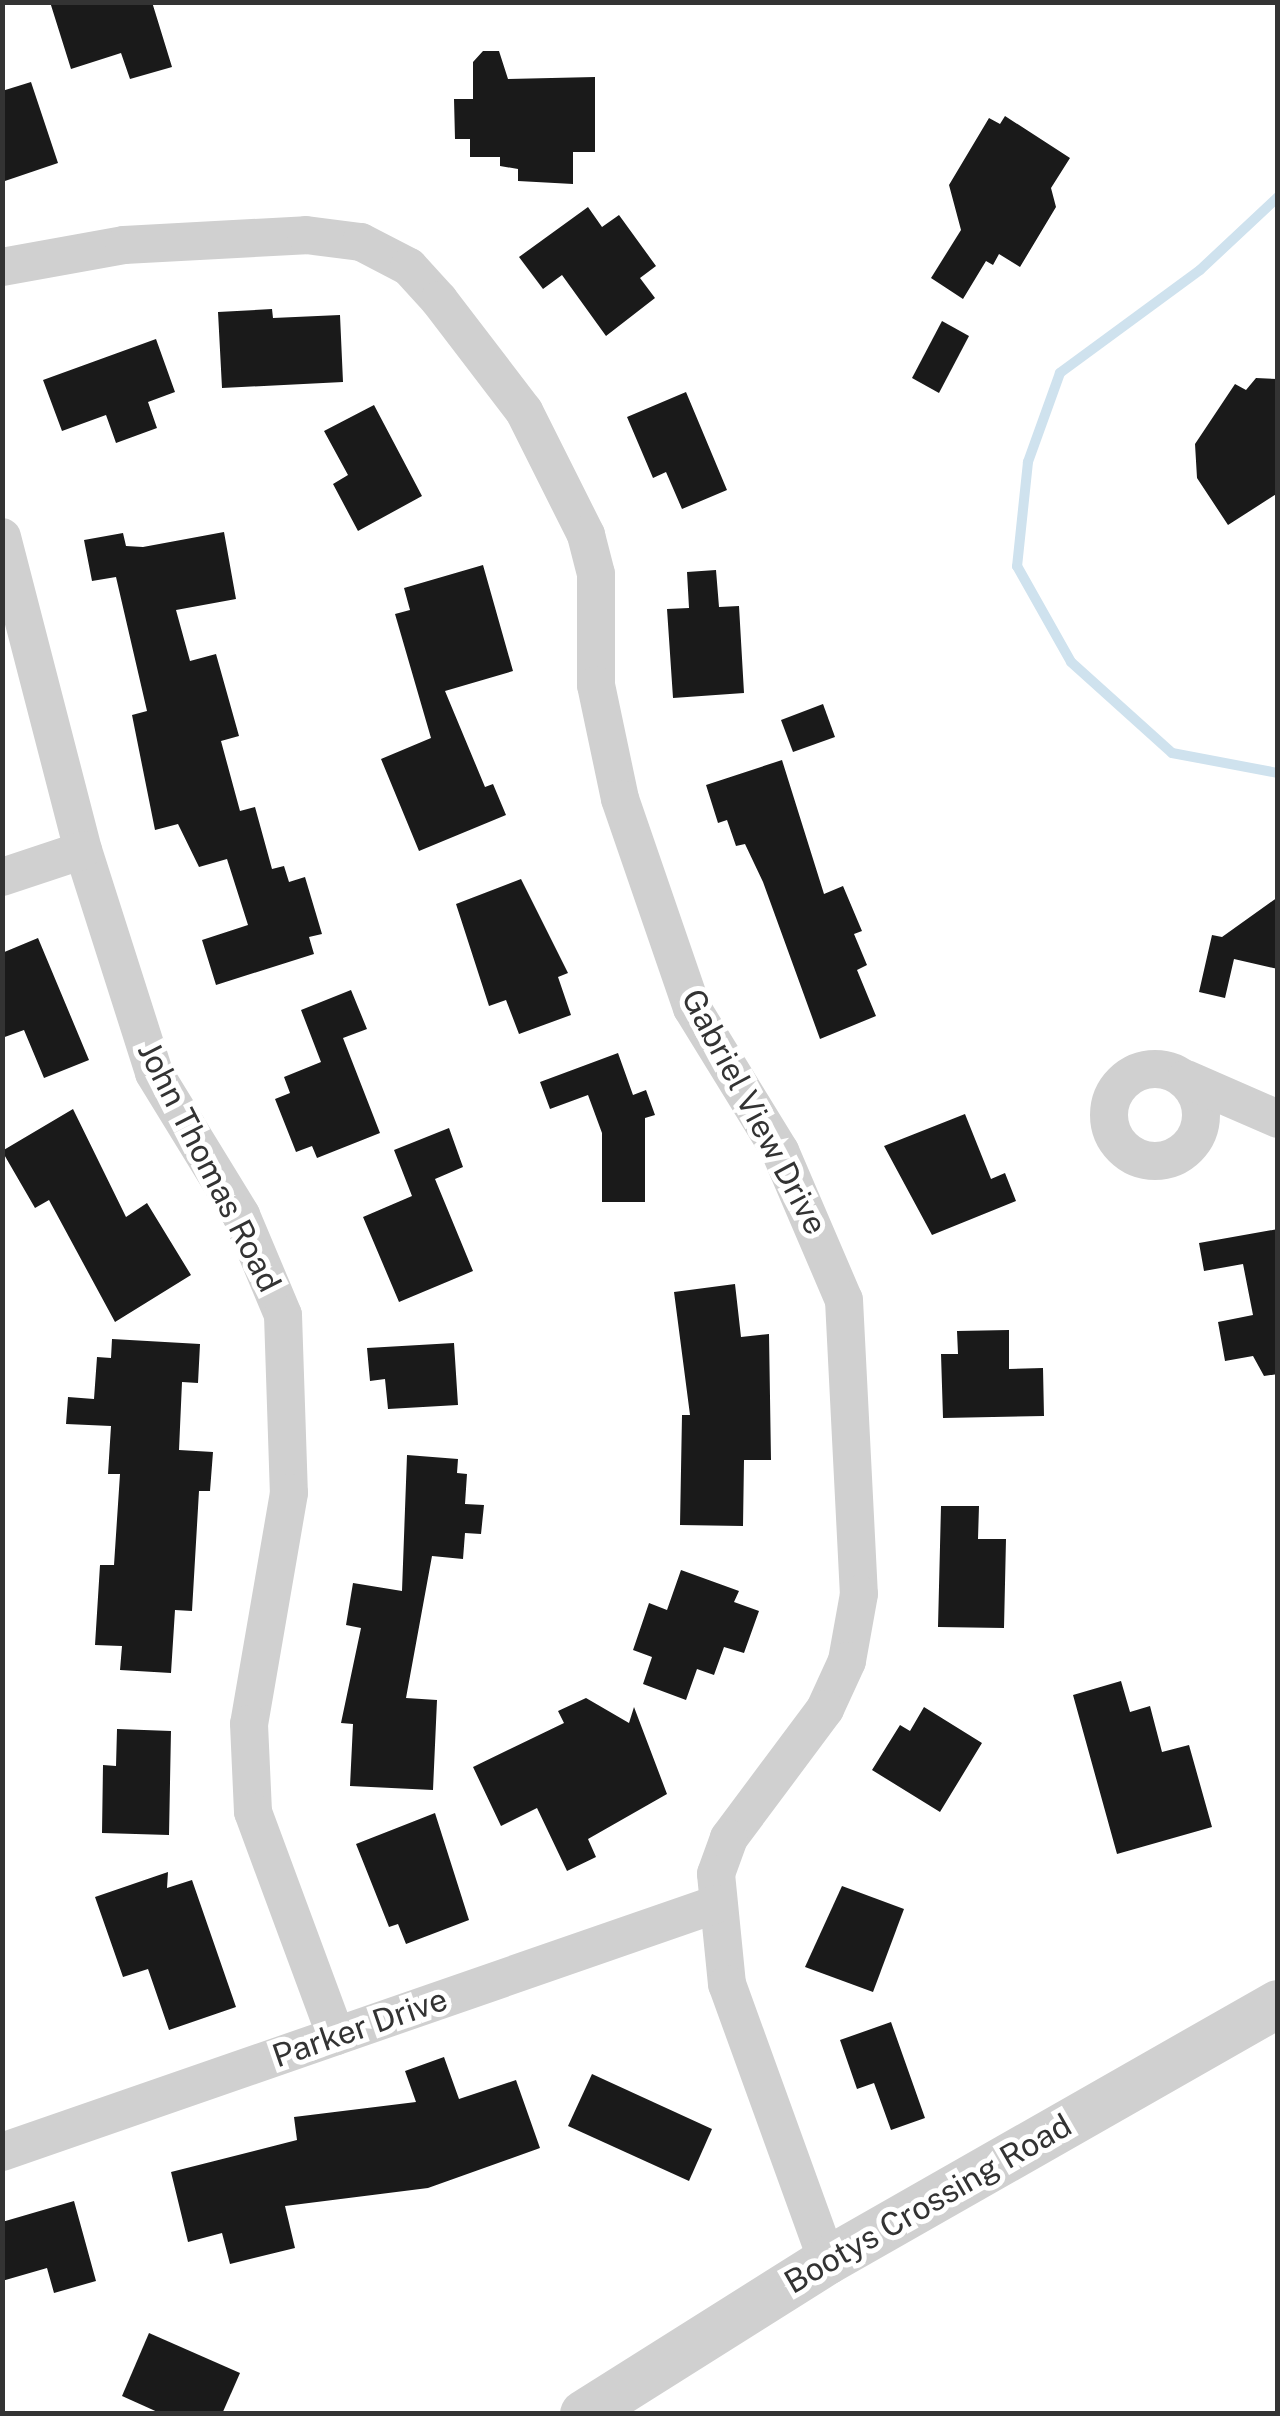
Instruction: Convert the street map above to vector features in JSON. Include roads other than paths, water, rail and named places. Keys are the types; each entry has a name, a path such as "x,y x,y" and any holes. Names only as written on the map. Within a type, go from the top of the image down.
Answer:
{"street":[{"name":"Gabriel View Drive","path":"2,268 124,245 306,234 361,242 409,267 452,316 524,411 586,536 596,574 596,684 622,804 692,1008 780,1152 844,1300 859,1594 847,1661 825,1709 729,1838 716,1874 727,1984 827,2261"},
{"name":"John Thomas Road","path":"2,537 82,850 154,1073 241,1215 283,1315 289,1493 249,1724 254,1812 336,2036"},
{"path":"2,876 82,850"},
{"path":"1186,1080 1278,1119"},
{"name":"Parker Drive","path":"2,2152 717,1904"},
{"name":"Bootys Crossing Road","path":"584,2414 827,2261 1278,2004"}],"waterway":[{"path":"1278,197 1200,270 1060,373 1028,462 1017,566 1071,662 1172,753 1278,773"}]}
